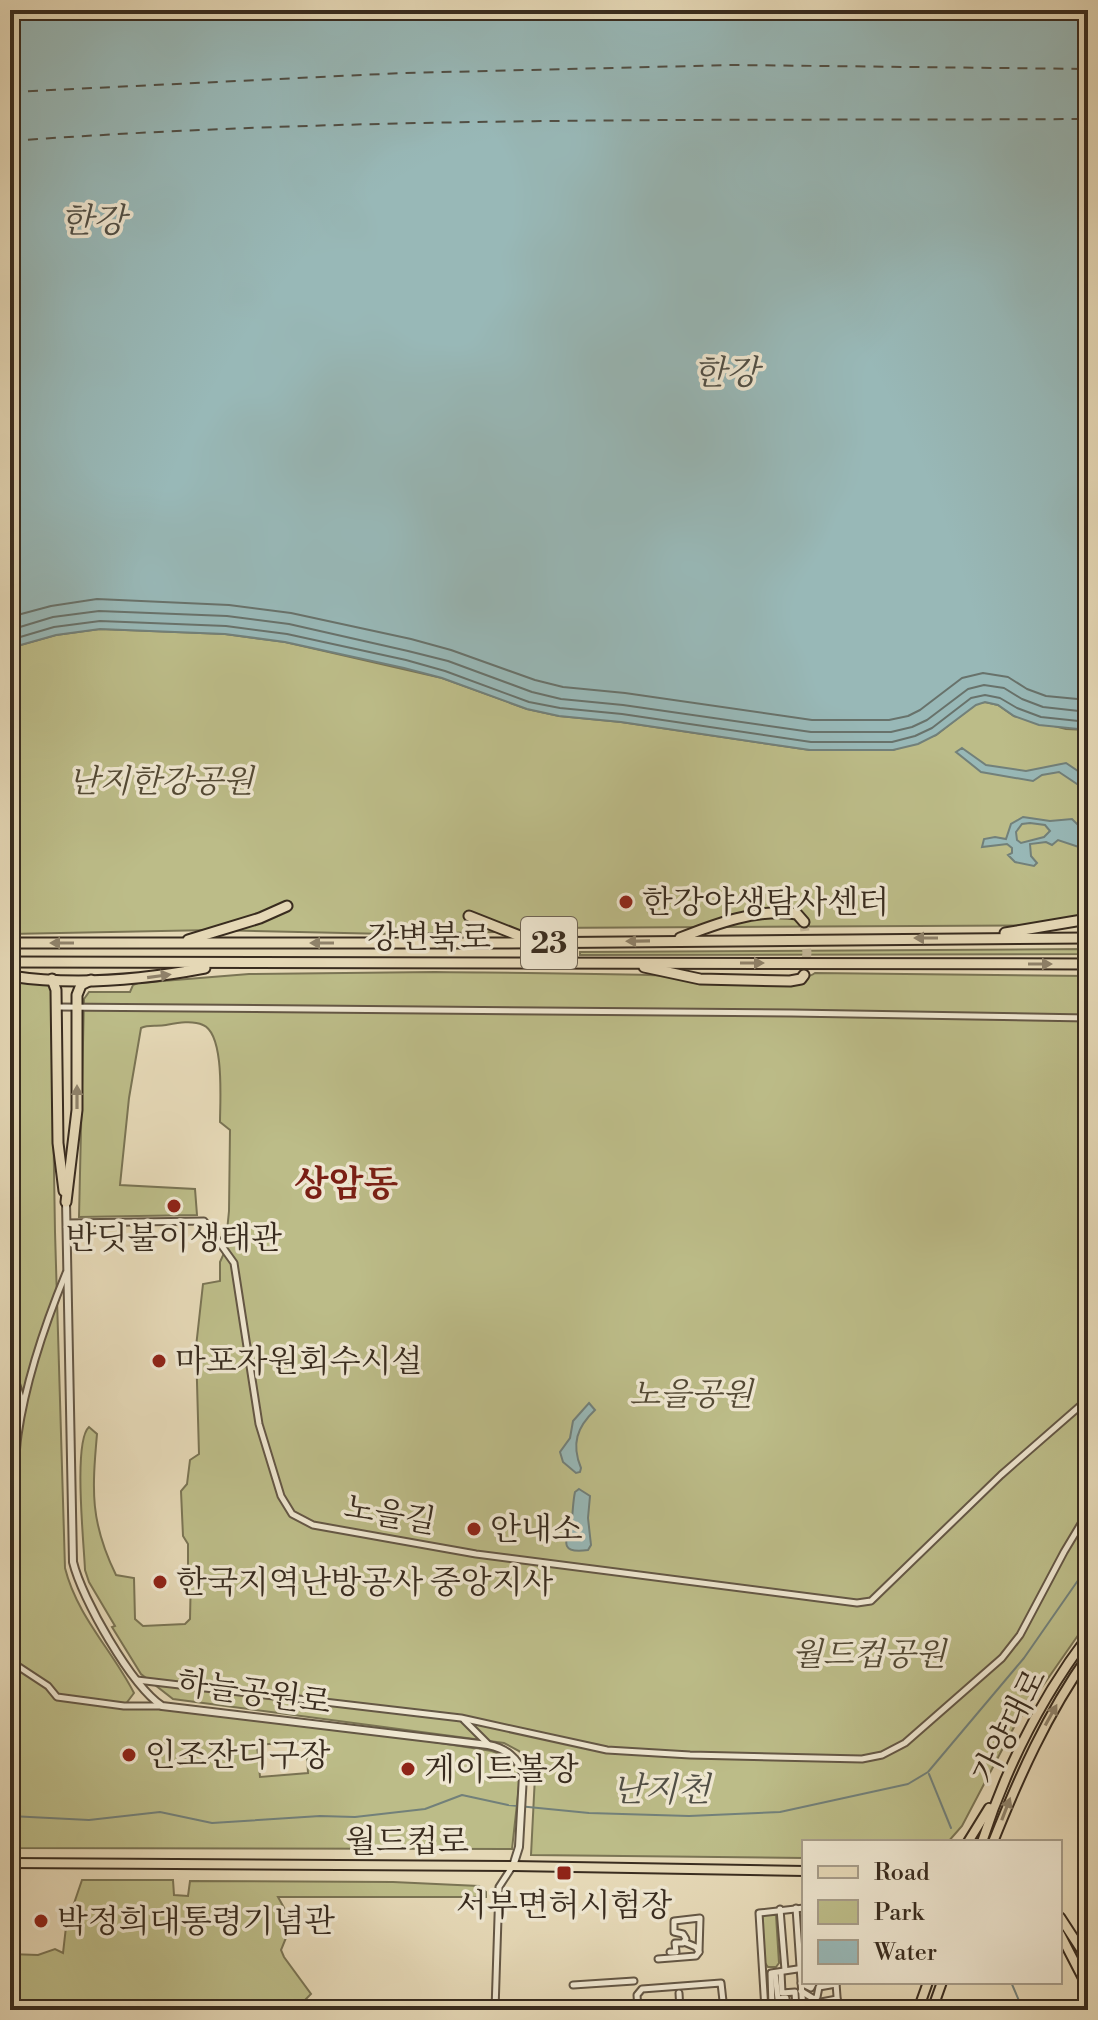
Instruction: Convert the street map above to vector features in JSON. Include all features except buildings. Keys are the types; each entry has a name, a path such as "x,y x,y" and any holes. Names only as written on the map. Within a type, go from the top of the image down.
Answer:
{"highway":[{"path":"174,943 260,918 287,906"},
{"path":"675,940 716,924 782,912 797,914 804,922"},
{"path":"469,916 537,943"},
{"path":"978,938 1087,919"},
{"name":"강변북로","path":"10,943 537,943 1088,938"},
{"name":"강변북로","path":"10,962 1088,965"},
{"path":"621,963 700,979 790,981 801,979 804,975"},
{"path":"10,976 91,980 156,977 226,964"},
{"path":"52,979 56,990 59,1145 66,1202"},
{"path":"66,1202 77,1110 77,995 81,985 91,980"},
{"path":"59,1145 64,1148 74,1145"}],"main road":[{"name":"가양대로","path":"983,1840 1006,1775 1049,1693 1088,1636"},
{"name":"가양대로","path":"996,1839 1019,1777 1061,1697 1087,1657"},
{"path":"970,1840 1006,1775"},
{"name":"월드컵로","path":"10,1863 802,1871"},
{"path":"1062,1920 1088,1960"},
{"path":"1062,1938 1088,1988"},
{"path":"918,2010 927,1984"},
{"path":"932,2010 941,1984"}],"street":[{"path":"55,1007 760,1012 1088,1018"},
{"name":"하늘공원로","path":"66,1202 73,1562 77,1579 97,1621 149,1697 162,1706 488,1745 513,1756 521,1767 522,1782 519,1847 513,1866"},
{"name":"노을길","path":"67,1223 204,1221 234,1263 259,1424 281,1496 292,1514 313,1525 476,1554 857,1603 871,1601 1001,1475 1088,1399"},
{"path":"10,1522 24,1405 47,1321 68,1268"},
{"path":"10,1364 24,1405"},
{"path":"137,1680 461,1718 607,1750 846,1759 882,1755 905,1743 1002,1658 1020,1635 1088,1512"},
{"path":"10,1661 48,1686 57,1697 124,1706 162,1706"},
{"path":"461,1718 488,1745"},
{"path":"495,2010 499,1887 513,1866"},
{"path":"796,1908 802,1950 803,2010"},
{"path":"765,2010 758,1915 761,1911 802,1908"},
{"path":"780,1909 780,1972 778,1999 786,1998 785,2010 772,2007 771,1973 780,1972 802,1968"},
{"path":"658,1959 692,1958 699,1952 700,1918 680,1919 673,1923 674,1932 685,1936 684,1942"},
{"path":"670,1952 676,1952 675,1943 684,1942 699,1952"},
{"path":"780,1972 782,1993 795,1992 796,2010"},
{"path":"573,1985 634,1981"},
{"path":"638,2010 637,1995 642,1989 721,1983 722,2010"},
{"path":"801,1991 814,1999 819,1987 832,1984"},
{"path":"836,1984 838,2010"},
{"path":"679,1993 680,2010"},
{"path":"820,2010 819,2004 824,2000 837,1999"}],"green space":[{"name":"난지한강공원","path":"100,629 225,634 285,642 442,678 527,709 559,716 810,750 893,750 936,735 976,704 985,702 998,705 1014,716 1066,729 1088,730 1088,925 539,928 389,934 212,930 10,934 10,648 56,635"},
{"path":"1088,949 1088,954 580,955 580,952"},
{"name":"월드컵공원","path":"815,973 1088,976 1088,1621 1014,1727 962,1826 950,1840 802,1840 802,1858 531,1855 535,1776 519,1751 504,1743 173,1699 141,1674 112,1627 115,1626 85,1570 81,1452 89,1427 97,1434 94,1490 101,1539 116,1575 134,1578 135,1619 143,1626 185,1624 190,1619 191,1572 188,1567 188,1544 183,1536 181,1491 187,1484 190,1460 199,1454 196,1347 203,1284 220,1281 220,1262 225,1251 230,1130 220,1122 220,1069 210,1031 199,1023 189,1022 141,1028 129,1098 120,1185 195,1189 197,1215 79,1217 84,999 89,992 130,992 133,985 138,983 249,974 624,974 778,980 799,979"},
{"path":"10,979 44,980 51,985 65,1568 86,1617 134,1693 125,1705 162,1706 330,1726 492,1751 510,1760 520,1777 512,1849 10,1848","holes":["306,1741 308,1773 260,1777 257,1745"]},
{"path":"82,1880 173,1880 174,1895 188,1896 190,1881 393,1882 479,1886 486,1892 486,1897 278,1897 287,1913 292,1914 292,1923 281,1950 311,1994 303,2002 311,2010 10,2010 10,1954 38,1955 55,1949 63,1953 66,1927"},
{"path":"764,1915 776,1915 779,1963 776,1967 768,1967 765,1963"}],"water":[{"name":"한강","path":"10,10 1088,10 1088,730 1039,725 985,702 918,744 893,750 810,750 559,716 527,709 442,678 404,668 285,642 225,634 100,629 56,635 10,648"},
{"path":"962,748 986,765 1026,771 1066,763 1078,771 1088,772 1088,786 1080,786 1059,772 1042,775 1033,781 981,772 956,752"},
{"path":"1023,817 1050,821 1072,819 1088,830 1088,850 1058,840 1052,845 1046,842 1030,844 1031,856 1037,863 1034,866 1015,862 1008,855 1012,853 1012,848 1007,844 982,847 984,839 1006,839 1011,824","holes":["1022,824 1045,825 1050,831 1044,837 1021,843 1017,840 1016,832"]},
{"path":"589,1403 595,1410 580,1429 576,1451 581,1468 576,1473 563,1462 560,1452 570,1438 573,1421"},
{"path":"579,1489 590,1496 588,1518 591,1545 588,1550 578,1551 571,1550 566,1543 575,1492"}],"waterway":[{"name":"난지천","path":"10,1816 89,1820 160,1812 212,1823 320,1816 355,1817 425,1809 462,1795 508,1805 589,1813 689,1816 780,1812 908,1784 928,1772 1024,1658 1088,1566"},
{"path":"929,1774 951,1828"},
{"path":"1012,1984 1023,2010"}],"ferry route":[{"path":"10,92 403,73 734,65 1088,69"},
{"path":"10,141 414,123 1088,119"}],"tunnel":[{"path":"804,922 805,968"}],"place":[{"name":"한강야생탐사센터","path":"626,902"},
{"name":"반딧불이생태관","path":"174,1206"},
{"name":"마포자원회수시설","path":"159,1361"},
{"name":"안내소","path":"474,1529"},
{"name":"한국지역난방공사 중앙지사","path":"160,1582"},
{"name":"인조잔디구장","path":"129,1755"},
{"name":"게이트볼장","path":"408,1769"},
{"name":"서부면허시험장","path":"564,1873"},
{"name":"박정희대통령기념관","path":"41,1921"}],"district":[{"name":"상암동","path":"346,1183"}],"park label":[{"name":"노을공원","path":"691,1394"}]}
